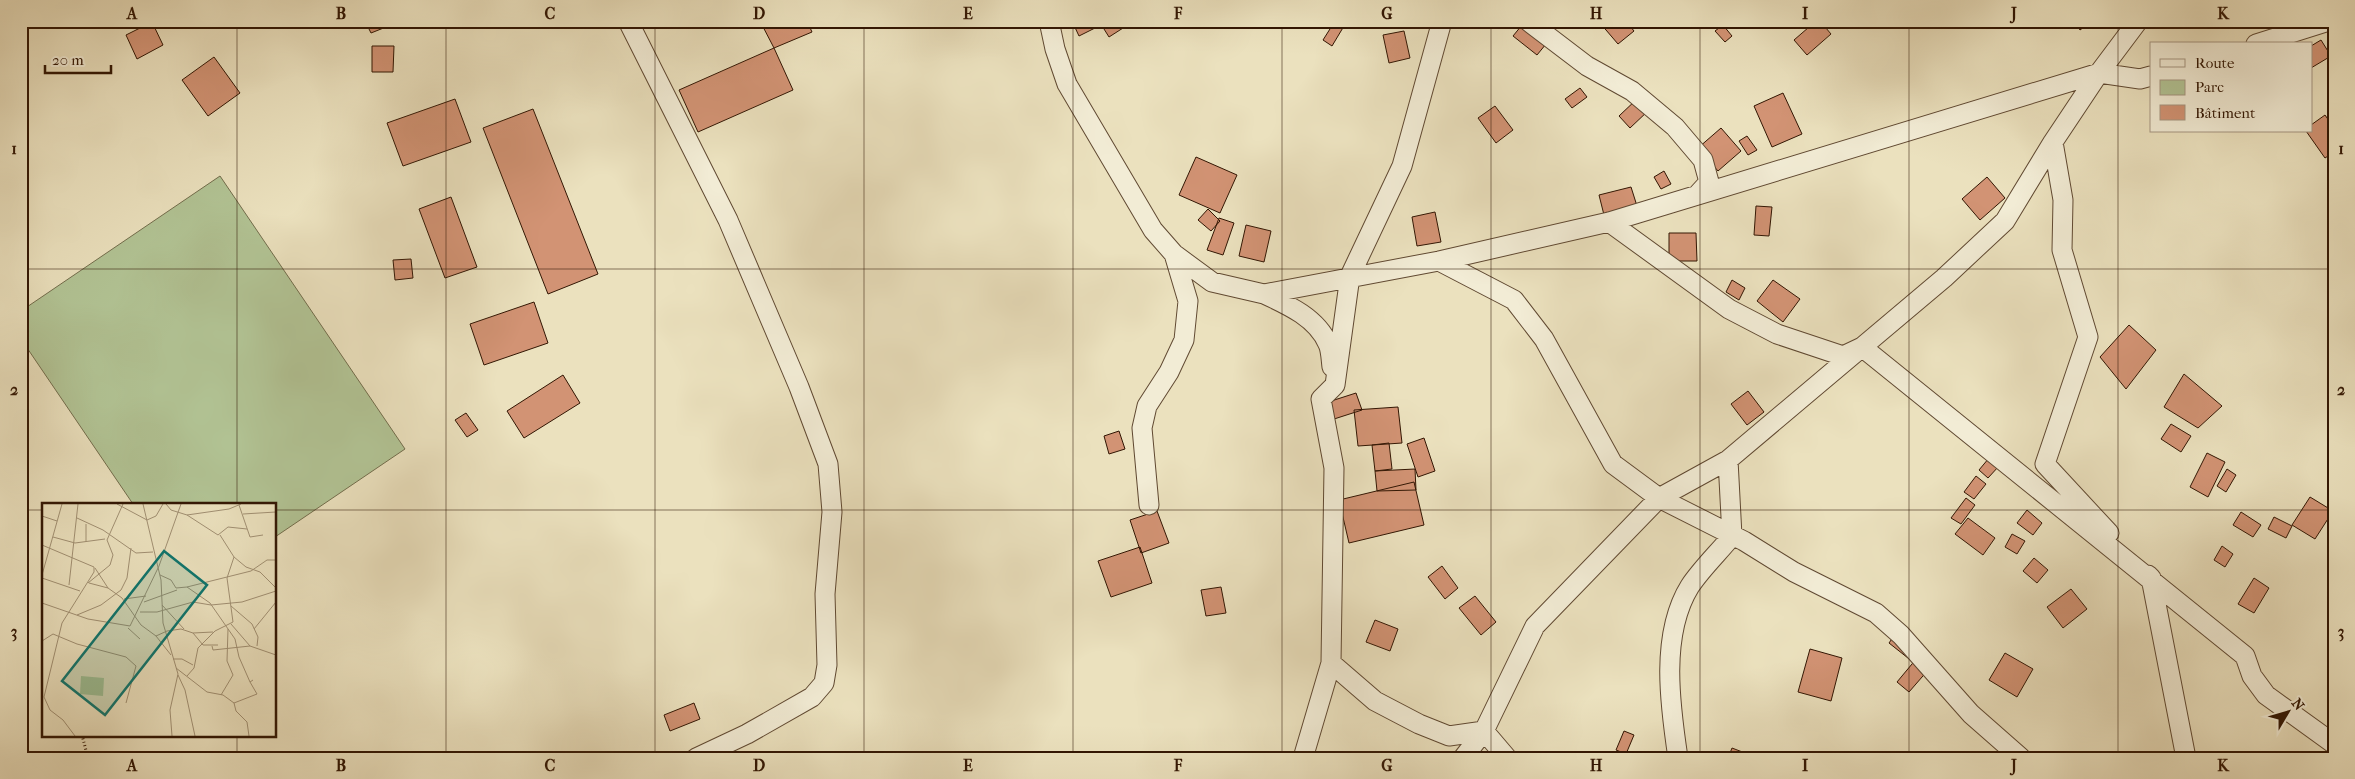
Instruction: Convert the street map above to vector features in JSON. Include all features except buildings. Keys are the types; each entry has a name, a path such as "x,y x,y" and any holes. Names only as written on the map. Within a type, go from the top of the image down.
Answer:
{"street":[{"path":"628,21 728,220 799,387 828,464 832,512 825,594 827,665 824,683 812,697 796,707 747,734 696,758"},
{"path":"1050,21 1055,49 1067,84 1152,230 1174,254 1212,282 1264,294 1296,309 1315,324 1328,344 1336,385"},
{"path":"1303,758 1331,663 1334,468 1321,398 1336,385 1350,276 1402,166 1442,21"},
{"path":"1528,21 1587,66 1632,91 1674,127 1702,160 1710,182 1698,194"},
{"path":"1464,758 1484,731 1535,626 1659,498 1728,460 1944,278 2006,221 2053,142 2099,73 2138,21"},
{"path":"2262,42 2329,21"},
{"path":"1264,294 1350,276 1439,261 1609,222 2099,73 2140,80 2150,76"},
{"path":"2053,142 2063,200 2062,250 2088,337 2045,464 2151,578 2186,758"},
{"path":"1609,222 1730,309 1777,334 1843,356 1862,347"},
{"path":"1148,505 1142,428 1147,406 1169,372 1184,340 1188,301 1174,254"},
{"path":"1439,261 1514,300 1544,338 1613,464 1659,498 1744,541 1794,572 1835,594 1876,613 1901,635 1971,714 2021,758"},
{"path":"1862,347 2151,578 2245,656 2252,676 2266,695 2334,744"},
{"path":"1678,758 1670,705 1670,656 1677,617 1690,586 1732,536 1728,460"},
{"path":"1331,663 1375,701 1419,724 1449,736 1484,731"},
{"path":"1484,731 1508,758"}],"path":[{"path":"82,736 88,758"}],"green space":[{"path":"220,176 405,449 276,536 276,503 132,503 21,339 21,311"}]}
